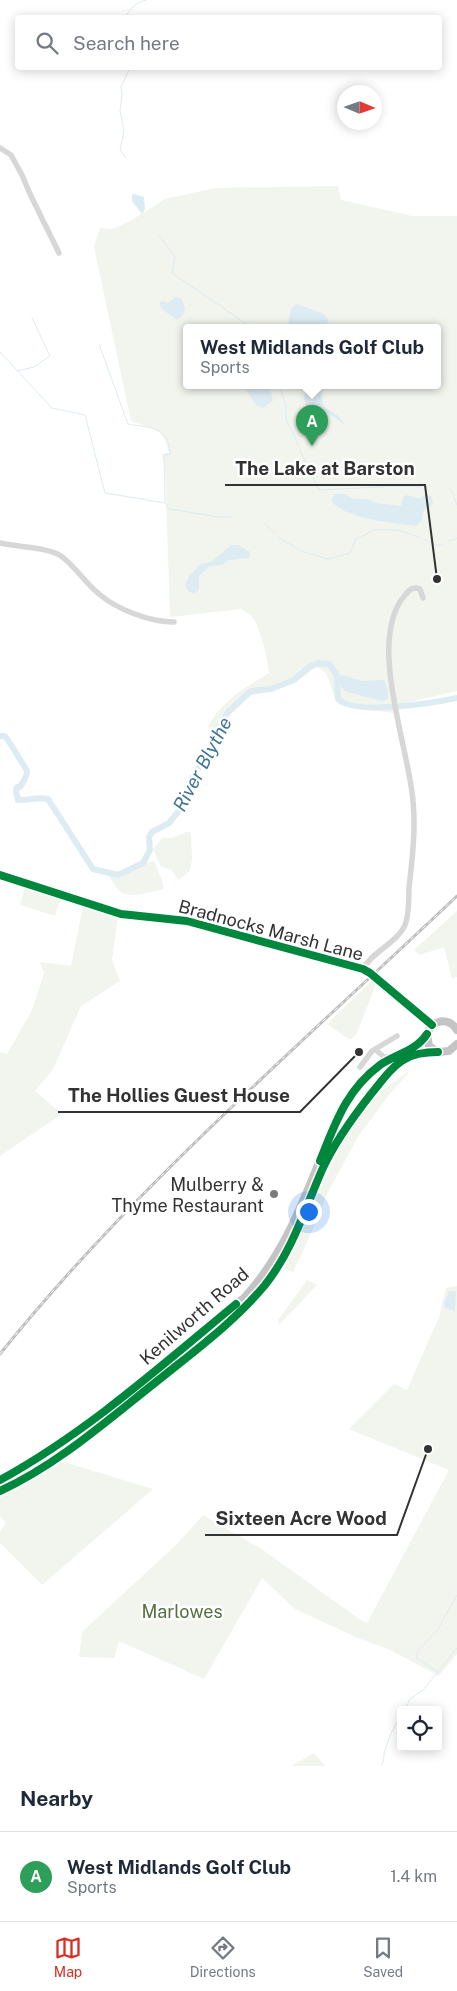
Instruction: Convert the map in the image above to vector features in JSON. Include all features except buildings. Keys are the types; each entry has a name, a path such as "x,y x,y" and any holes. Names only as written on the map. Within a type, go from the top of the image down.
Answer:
{"highway":[{"path":"432,1025 457,1018"},
{"path":"446,1021 451,1023 457,1030"},
{"name":"Kenilworth Road","path":"0,1480 52,1450 88,1423 245,1296 261,1279 286,1239 342,1107 357,1087 374,1071 393,1057 418,1046 432,1025"},
{"path":"427,1034 429,1046 438,1052"},
{"name":"Kenilworth Road","path":"0,1491 14,1485 63,1454 108,1420 216,1333 251,1301 280,1263 306,1213 323,1168 358,1110 378,1086 405,1059 425,1052 449,1052 457,1044"}],"street":[{"path":"0,148 11,155 60,253"},
{"path":"0,543 52,551 60,555 98,594 113,605 163,622 174,622"},
{"path":"364,969 369,961 402,930 407,918 414,814 412,792 393,693 388,639 395,608 412,588 420,589 423,598"},
{"name":"Bradnocks Marsh Lane","path":"0,875 121,914 187,921 364,969 432,1025"},
{"path":"360,1067 396,1036"},
{"path":"377,1052 384,1057 393,1057"},
{"name":"Kenilworth Road","path":"374,1071 379,1063 377,1052"}],"green space":[{"path":"338,186 341,200 412,216 457,216 457,691 393,706 393,713 340,705 325,673 316,667 302,678 275,690 251,695 229,716 214,739 208,728 219,710 242,690 269,673 266,653 254,619 250,614 241,609 170,617 165,466 162,454 169,453 167,444 160,433 152,428 131,421 94,247 100,228 112,229 130,221 165,199 215,188"},
{"path":"186,832 191,832 192,859 190,871 178,880 171,869 161,867 153,849 162,838 172,838"},
{"path":"154,861 163,883 163,889 128,895 117,888 107,873 125,872"},
{"path":"25,886 61,897 55,916 20,905"},
{"path":"83,906 100,913 118,916 112,960 120,981 81,1006 53,1069 35,1091 62,1114 0,1156 0,1052 7,1054 32,1010 44,973 40,962 71,966"},
{"path":"457,911 457,977 452,979 444,947 420,955 414,950"},
{"path":"373,980 377,982 356,1035 350,1040 327,1024"},
{"path":"412,1069 388,1096 359,1135 329,1190 293,1272 284,1269 344,1138 381,1091"},
{"path":"307,1280 317,1285 279,1325 278,1320"},
{"name":"Marlowes","path":"457,1286 457,1654 439,1676 390,1650 358,1638 295,1609 262,1578 204,1679 119,1641 114,1658 79,1657 82,1632 179,1542 203,1515 263,1550 367,1623 449,1470 349,1429 394,1384 407,1390 439,1317 446,1288"},
{"path":"61,1461 153,1489 42,1585 0,1543 0,1532 6,1523 0,1516 0,1497"},
{"path":"314,1753 325,1766 291,1766"}],"shaded area":[{"path":"132,195 144,197 145,209 142,214 132,201"},
{"path":"175,297 181,298 185,309 183,315 177,320 162,309 159,303 162,301 168,303"},
{"path":"296,304 324,314 328,320 327,324 288,324 291,309"},
{"path":"245,389 268,389 271,392 273,401 263,408 257,406"},
{"path":"306,389 322,389 323,406 338,416 344,424 326,412 308,412 304,399"},
{"path":"335,494 345,494 354,499 368,499 376,503 401,506 403,497 407,495 419,498 425,495 431,496 433,502 431,506 423,511 422,520 416,526 370,519 346,512 331,500"},
{"path":"231,545 238,545 250,552 249,558 229,560 222,565 210,566 199,576 199,590 195,594 188,591 185,586 189,576 201,564 211,562"},
{"path":"342,675 363,681 384,680 388,690 388,699 382,701 347,692 340,684 339,676"},
{"path":"449,1291 456,1292 455,1311 445,1308 444,1304"}],"waterway":[{"path":"127,15 134,6 146,0"},
{"path":"126,158 120,150 124,131 120,110 121,87 129,70"},
{"path":"159,235 175,257 172,273 247,324"},
{"path":"17,371 34,367 50,356 32,318"},
{"path":"99,344 128,424 157,430 162,433 169,445 170,454 164,455 165,502"},
{"path":"0,352 52,408 85,415 105,493 165,503 169,509 219,517 232,517"},
{"path":"280,389 286,406 286,420 299,446"},
{"path":"300,450 319,490 399,486 421,487"},
{"path":"451,490 457,505"},
{"path":"265,524 275,534"},
{"path":"278,537 301,551 328,559 350,553 356,539 375,530 397,530 419,537"},
{"path":"449,541 457,538"},
{"path":"424,539 437,546 442,544"},
{"name":"River Blythe","path":"0,736 6,738 27,771 20,787 17,787 18,800 48,799 93,869 118,875 143,863 150,850 149,837 152,832 169,823 182,807 191,779 209,753 213,737 228,712 251,691 271,689 294,680 309,667 318,663 329,664 337,675 338,699 347,704 360,707 395,707 457,698"},
{"path":"407,1706 410,1699 423,1690 438,1672 416,1658 418,1651 438,1629 457,1595"},
{"path":"439,1671 457,1648"},
{"path":"381,1766 384,1752 397,1723"}],"railway":[{"path":"0,1354 52,1292 163,1174 280,1061 457,896"}],"cycle path":[{"path":"0,875 121,914 187,921 363,969 432,1025"},
{"path":"320,1161 343,1108 358,1085 380,1065 412,1048 427,1034"},
{"path":"0,1491 43,1468 84,1439 202,1345 241,1311 275,1272 290,1244 332,1150 364,1103 400,1062 417,1054 438,1052"},
{"path":"0,1480 93,1420 151,1375 236,1304"}],"place":[{"name":"West Midlands Golf Club","path":"312,446"},
{"name":"The Lake at Barston","path":"437,579"},
{"name":"The Hollies Guest House","path":"359,1052"},
{"name":"Mulberry & Thyme Restaurant","path":"274,1194"},
{"name":"Sixteen Acre Wood","path":"428,1449"}]}
